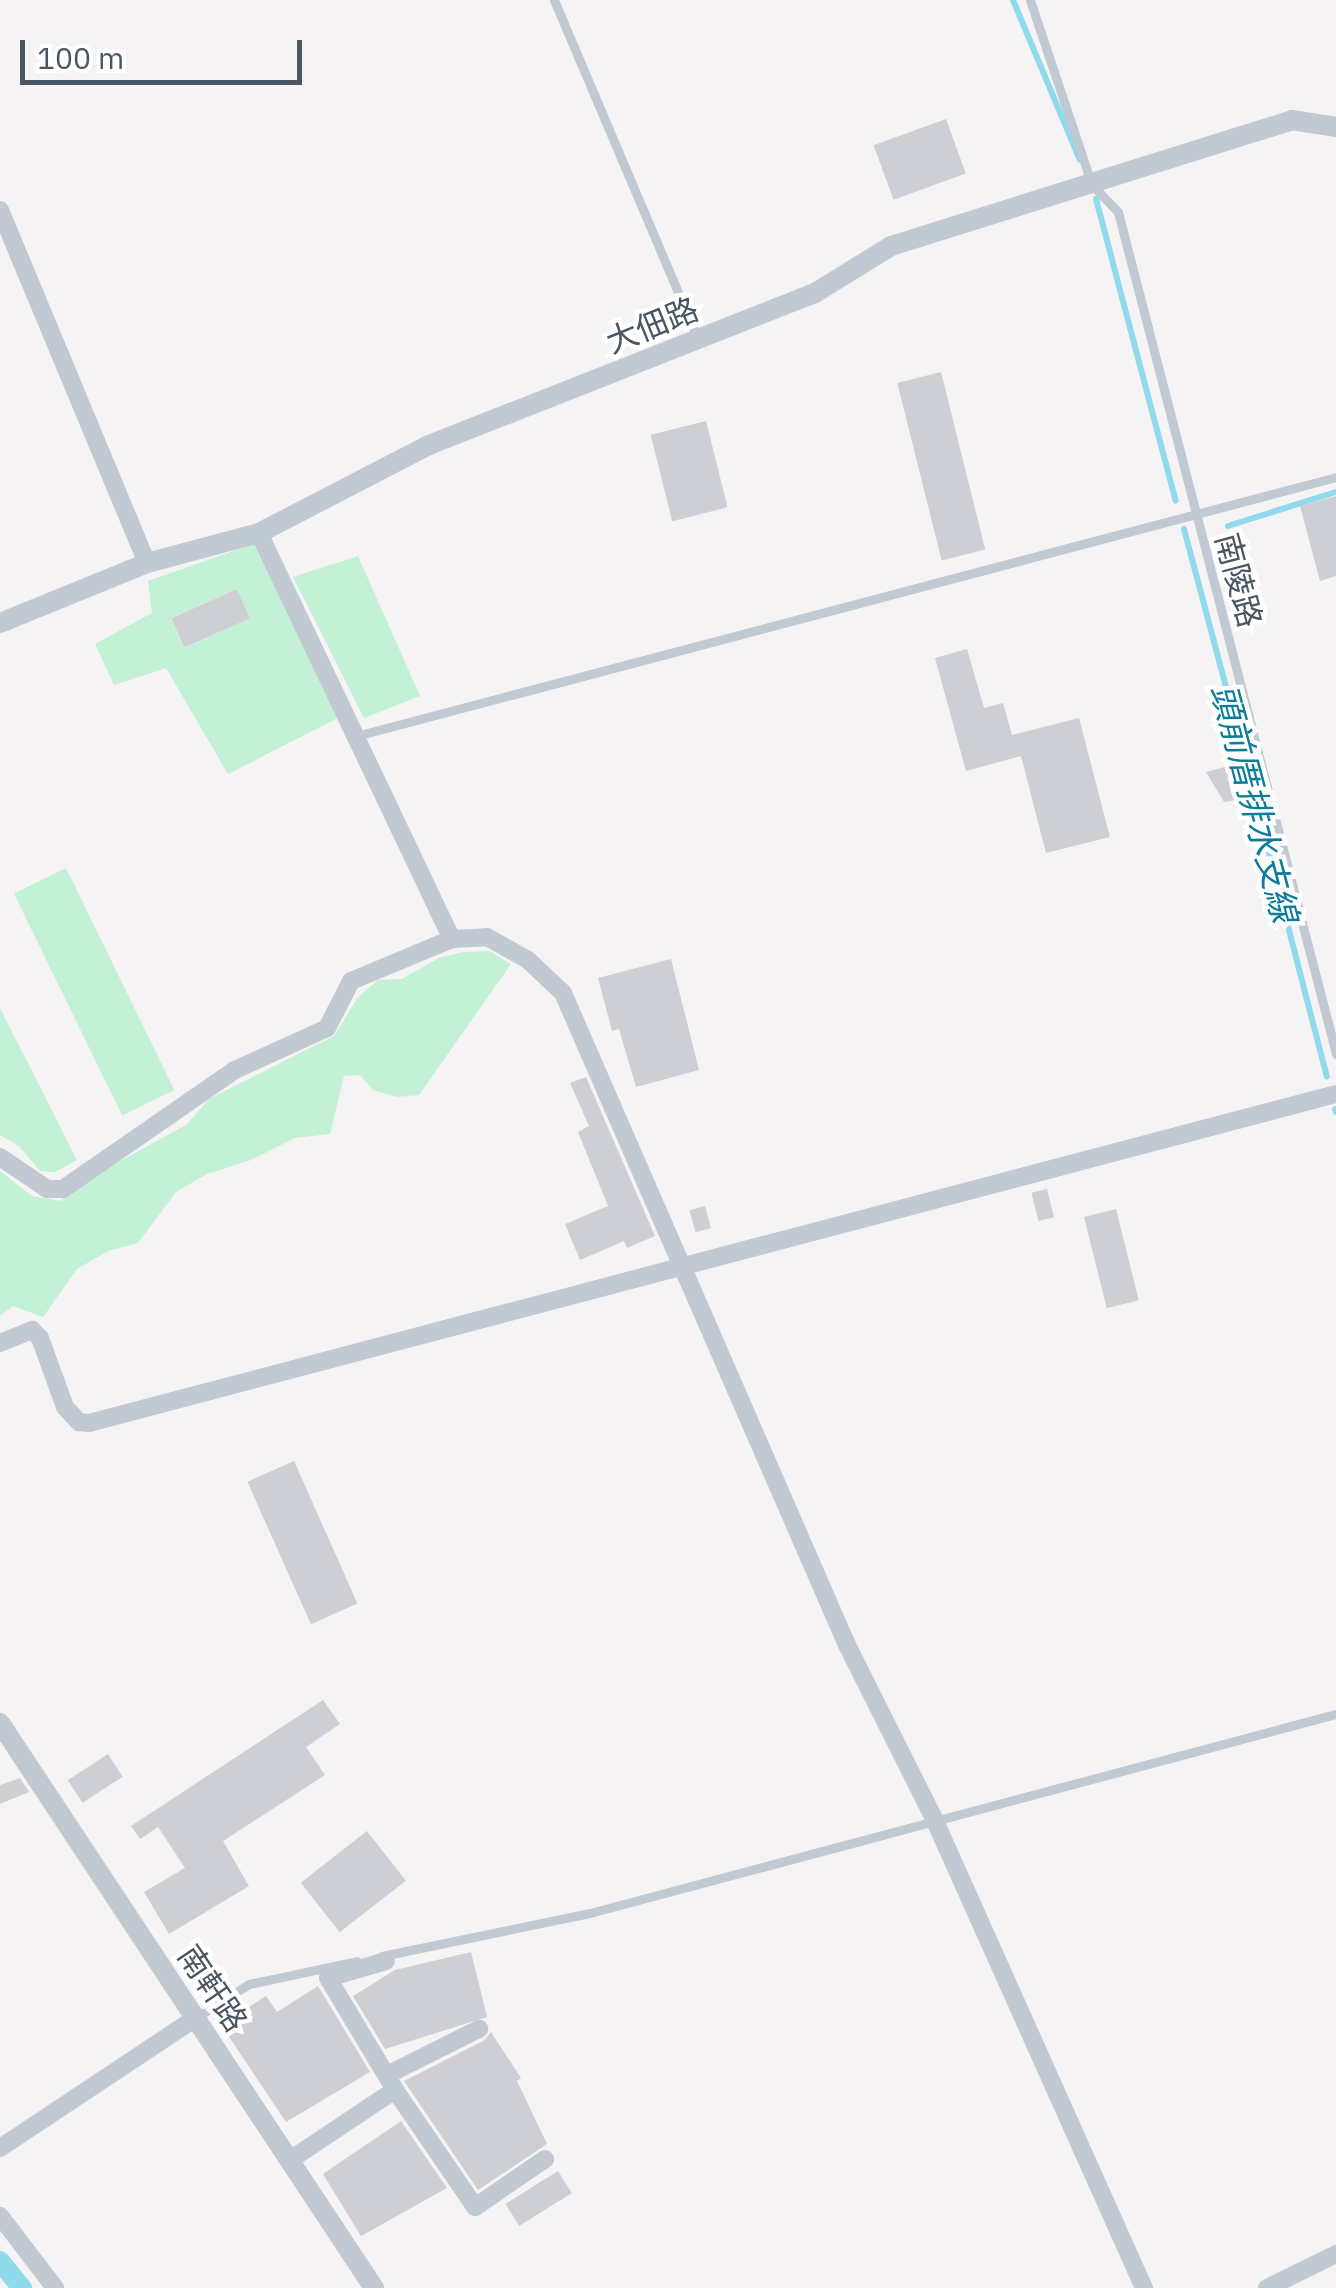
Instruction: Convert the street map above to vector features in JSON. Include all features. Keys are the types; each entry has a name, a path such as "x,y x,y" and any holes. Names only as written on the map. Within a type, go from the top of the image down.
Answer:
{"street":[{"name":"大佃路","path":"0,623 147,563 259,533 430,445 816,293 891,246 1292,120 1336,128"},
{"path":"0,210 147,563"},
{"path":"259,533 452,939"},
{"path":"0,1157 46,1189 63,1189 235,1070 327,1028 350,980 452,939 487,937 528,960 562,993 686,1268 847,1645 935,1822 1144,2288"},
{"path":"0,1342 32,1330 40,1338 65,1407 79,1422 88,1423 1336,1094"},
{"name":"南軒路","path":"0,1723 374,2288"},
{"path":"386,1961 328,1978 474,2207 545,2159"},
{"path":"0,2148 197,2017"},
{"path":"290,2160 392,2082 479,2029"},
{"path":"0,2216 55,2288"},
{"path":"1268,2288 1336,2254"}],"lane":[{"path":"554,0 698,339"},
{"name":"南陵路","path":"1030,0 1092,185 1118,212 1336,1054"},
{"path":"356,736 1336,477"},
{"path":"197,2017 248,1984 590,1912 1336,1714"}],"green space":[{"path":"256,543 340,717 228,774 166,668 114,685 95,644 152,613 148,581","holes":["237,589 250,618 184,648 171,618"]},
{"path":"358,556 420,696 364,718 293,577"},
{"path":"66,868 174,1090 122,1115 14,893"},
{"path":"490,951 511,964 419,1095 397,1097 373,1090 360,1075 344,1076 330,1134 295,1138 251,1160 207,1174 176,1192 138,1243 108,1251 77,1269 43,1317 13,1306 0,1316 0,1171 32,1196 60,1201 102,1171 186,1125 209,1099 334,1036 358,997 378,980 402,979 439,958"},
{"path":"0,1008 77,1160 55,1172 40,1171 19,1146 0,1135"}],"building":[{"path":"946,119 966,174 893,200 874,145"},
{"path":"941,372 985,550 942,560 897,383"},
{"path":"706,421 728,507 672,521 651,435"},
{"path":"1336,496 1336,576 1320,581 1300,506"},
{"path":"237,589 250,618 184,648 171,618"},
{"path":"967,649 984,708 1003,703 1012,735 1079,718 1110,837 1046,853 1021,756 966,771 935,658"},
{"path":"1251,760 1261,796 1224,802 1206,772"},
{"path":"671,959 699,1070 636,1087 619,1029 612,1031 598,978"},
{"path":"586,1077 655,1236 627,1248 624,1241 580,1260 565,1224 608,1206 578,1132 589,1126 570,1083"},
{"path":"1047,1189 1054,1217 1038,1221 1031,1193"},
{"path":"705,1206 711,1228 695,1232 690,1210"},
{"path":"1116,1209 1139,1300 1107,1308 1084,1217"},
{"path":"294,1461 357,1604 311,1624 247,1482"},
{"path":"323,1700 340,1724 306,1747 325,1775 223,1841 249,1886 169,1934 144,1892 185,1868 158,1827 140,1839 131,1826"},
{"path":"108,1754 123,1777 82,1803 68,1780"},
{"path":"20,1778 29,1792 0,1804 0,1785"},
{"path":"367,1831 406,1881 340,1932 301,1883"},
{"path":"471,1952 487,2017 385,2049 353,1996 395,1970"},
{"path":"318,1986 370,2072 286,2122 221,2025 266,1996 277,2012"},
{"path":"491,2032 521,2078 517,2081 547,2144 478,2190 404,2081 485,2040"},
{"path":"401,2121 447,2188 361,2236 323,2174"},
{"path":"558,2171 572,2193 519,2226 505,2204"}],"waterway":[{"name":"頭前厝排水支線","path":"1013,0 1080,160"},
{"name":"頭前厝排水支線","path":"1096,199 1176,501"},
{"path":"1228,526 1336,492"},
{"name":"頭前厝排水支線","path":"1184,529 1248,769"},
{"name":"頭前厝排水支線","path":"1253,791 1327,1077"},
{"path":"0,2261 22,2288"}]}
